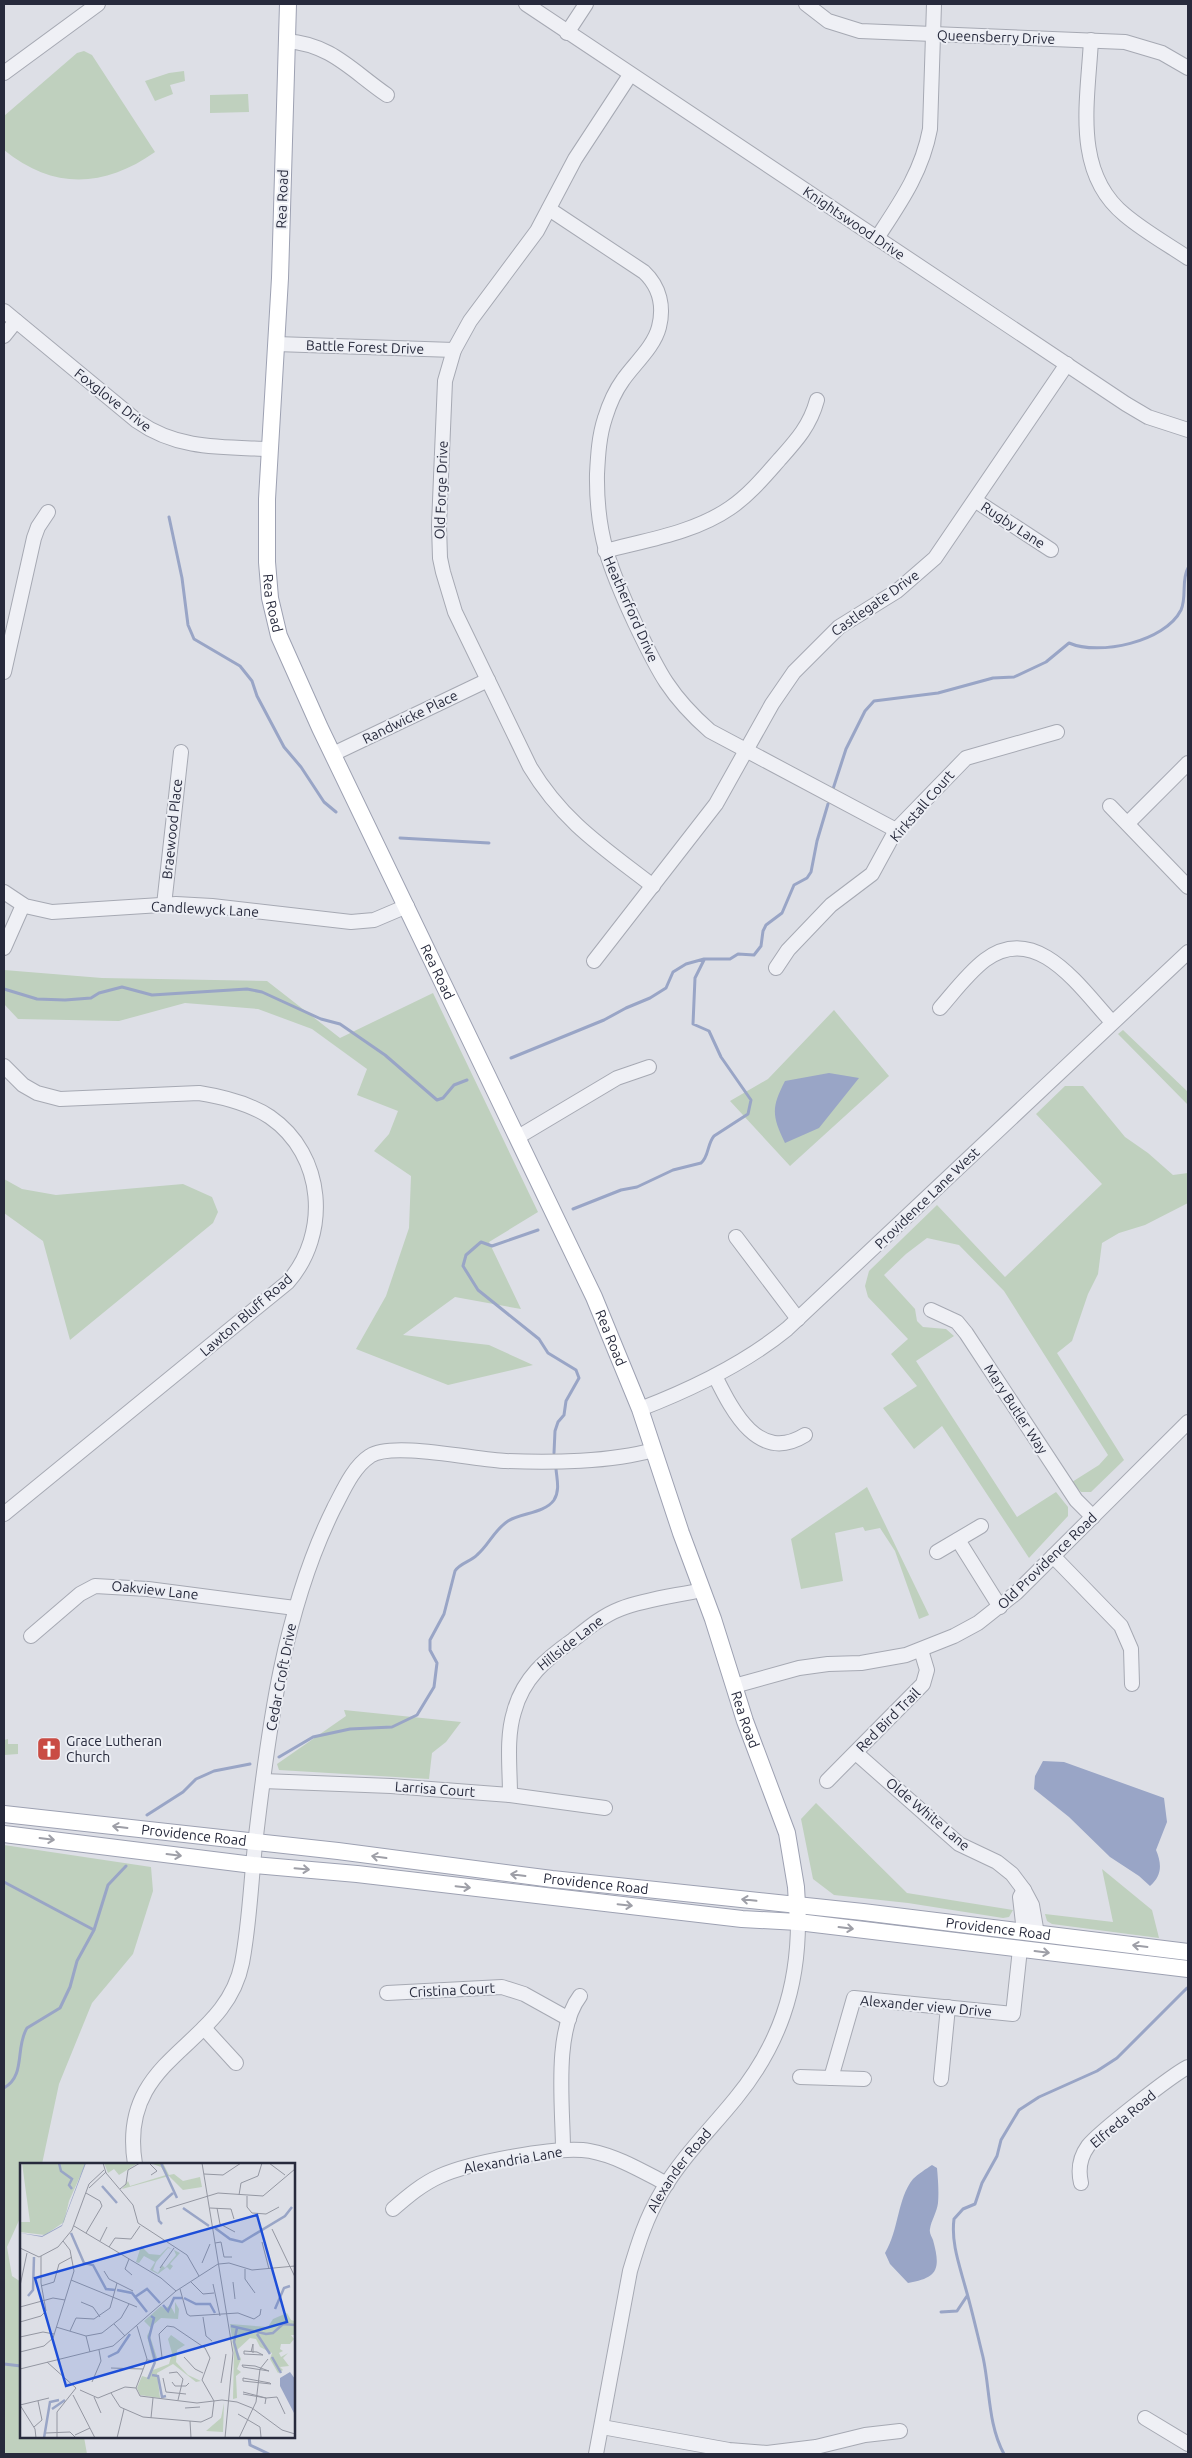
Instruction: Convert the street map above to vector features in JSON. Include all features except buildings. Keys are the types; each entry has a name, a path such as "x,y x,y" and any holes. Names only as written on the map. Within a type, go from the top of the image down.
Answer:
{"main road":[{"name":"Rea Road","path":"288,4 266,562 270,598 284,648 333,754 350,774 407,906 594,1297 640,1410 734,1686 787,1834 798,1914"},
{"name":"Providence Road","path":"4,1814 255,1842 552,1879 798,1914 1020,1949 1188,1969"},
{"name":"Providence Road","path":"4,1834 253,1865 357,1874 742,1919 798,1914 863,1912 1188,1952"}],"street":[{"path":"4,73 98,4"},
{"name":"Knightswood Drive","path":"526,4 630,75 1148,417 1188,430"},
{"path":"567,33 586,4"},
{"name":"Queensberry Drive","path":"806,4 821,16 850,30 1125,42 1145,46 1174,59 1188,68"},
{"path":"876,238 910,187 927,145 930,129 934,4"},
{"path":"1090,40 1087,142 1091,165 1099,183 1116,207 1126,216 1188,258"},
{"path":"286,41 303,43 331,52 387,94"},
{"name":"Old Forge Drive","path":"630,75 575,159 524,252 470,321 454,350 445,381 439,525 440,558 456,612 530,767 553,803 592,839 653,886"},
{"name":"Heatherford Drive","path":"549,209 644,272 654,283 661,301 662,316 659,330 622,381 611,400 600,439 598,510 605,551 613,577 670,691 710,731 896,830"},
{"name":"Foxglove Drive","path":"4,311 158,435 188,444 270,448"},
{"path":"4,336 16,321"},
{"name":"Battle Forest Drive","path":"276,344 454,350"},
{"name":"Castlegate Drive","path":"594,960 716,804 782,688 807,657 839,627 896,591 925,568 944,546 976,501 1066,364"},
{"path":"605,551 695,526 730,508 755,487 802,434 812,416 817,400"},
{"name":"Rugby Lane","path":"976,501 1051,550"},
{"path":"4,672 34,538 38,526 48,512"},
{"name":"Randwicke Place","path":"333,754 488,680"},
{"name":"Kirkstall Court","path":"776,968 788,950 825,911 872,874 896,830 966,758 1057,732"},
{"name":"Braewood Place","path":"164,905 181,752"},
{"path":"1128,823 1188,762"},
{"path":"1110,806 1188,887"},
{"name":"Candlewyck Lane","path":"4,892 22,904 52,912 164,905 212,906 358,922 374,920 407,906"},
{"path":"4,948 22,904"},
{"path":"940,1008 986,959 1004,951 1023,949 1041,953 1058,964 1112,1022"},
{"name":"Providence Lane West","path":"640,1410 714,1376 766,1346 798,1319 1188,952"},
{"name":"Lawton Bluff Road","path":"4,1066 23,1085 37,1093 60,1099 199,1092 240,1102 258,1110 284,1129 304,1156 314,1181 317,1216 307,1254 288,1282 4,1514"},
{"path":"518,1137 617,1078 649,1068"},
{"path":"736,1237 798,1319"},
{"name":"Mary Butler Way","path":"931,1310 957,1322 966,1333 1076,1500 1093,1517"},
{"path":"714,1376 734,1414 746,1428 763,1439 781,1444 793,1443 805,1435"},
{"name":"Old Providence Road","path":"734,1686 799,1668 885,1660 921,1650 978,1623 1000,1607 1054,1556 1188,1422"},
{"name":"Cedar Croft Drive","path":"135,2163 134,2127 141,2100 159,2070 204,2028 229,1998 239,1973 274,1708 295,1608 312,1558 339,1499 356,1470 366,1458 377,1452 416,1451 485,1460 530,1462 626,1456 654,1450"},
{"path":"937,1552 981,1526"},
{"path":"958,1540 1000,1607"},
{"path":"1054,1556 1121,1626 1131,1649 1132,1684"},
{"name":"Oakview Lane","path":"31,1636 80,1594 95,1586 148,1589 295,1608"},
{"name":"Hillside Lane","path":"510,1795 510,1736 514,1712 526,1684 535,1671 547,1659 605,1615 622,1608 702,1590"},
{"name":"Red Bird Trail","path":"827,1782 923,1684 927,1670 921,1650"},
{"name":"Olde White Lane","path":"856,1753 959,1844 997,1862 1012,1874 1032,1905 1031,1933"},
{"name":"Larrisa Court","path":"263,1782 391,1786 510,1795 605,1808"},
{"name":"Alexander Road","path":"596,2454 630,2271 648,2218 666,2184 748,2082 774,2037 784,2014 793,1981 798,1954 798,1914"},
{"name":"Alexander view Drive","path":"831,2078 854,1998 1013,2014 1020,1949"},
{"name":"Cristina Court","path":"387,1993 502,1987 524,1994 569,2019"},
{"path":"563,2150 563,2048 569,2019 580,1996"},
{"path":"941,2079 948,2007"},
{"path":"204,2028 236,2063"},
{"name":"Elfreda Road","path":"1081,2183 1079,2173 1081,2159 1088,2146 1102,2132 1188,2067"},
{"path":"800,2077 864,2079"},
{"name":"Alexandria Lane","path":"393,2209 415,2190 442,2175 540,2152 580,2150 609,2156 666,2184"},
{"path":"1145,2418 1188,2444"},
{"path":"602,2427 729,2450 767,2453 807,2448 865,2435 900,2431"}],"green space":[{"path":"84,51 92,55 155,152 136,164 98,178 79,180 60,178 22,163 4,150 4,116 77,53"},
{"path":"184,71 185,81 170,85 173,94 155,101 145,81 169,73"},
{"path":"248,94 249,112 210,113 210,95"},
{"path":"4,970 102,978 267,981 340,1038 433,993 538,1212 489,1242 521,1309 455,1297 403,1335 489,1345 533,1365 448,1385 356,1349 386,1296 409,1228 411,1176 374,1151 389,1134 398,1111 357,1095 367,1069 312,1029 258,1009 185,1003 119,1021 18,1019 4,1004"},
{"path":"834,1010 889,1076 790,1166 730,1101 768,1079"},
{"path":"1123,1030 1188,1092 1188,1105 1118,1034"},
{"path":"1065,1086 1083,1086 1125,1137 1148,1153 1173,1175 1188,1173 1188,1203 1145,1225 1119,1233 1102,1243 1098,1274 1088,1294 1072,1341 1057,1353 1124,1460 1091,1492 1081,1492 1072,1482 1099,1465 1108,1455 1004,1291 959,1245 927,1238 906,1254 884,1275 915,1309 917,1321 923,1327 946,1329 954,1336 916,1361 1017,1517 1056,1492 1068,1507 1068,1516 1029,1558 942,1426 914,1449 883,1408 917,1386 891,1354 908,1339 868,1297 865,1286 869,1271 937,1205 1005,1277 1102,1184 1036,1114"},
{"path":"4,1179 22,1189 56,1195 183,1184 212,1197 218,1212 213,1223 70,1340 43,1241 4,1213"},
{"path":"867,1487 929,1615 919,1619 895,1551 880,1528 865,1531 863,1527 835,1533 843,1581 801,1589 791,1539"},
{"path":"344,1710 461,1722 446,1742 432,1753 429,1779 279,1770 277,1764 346,1716"},
{"path":"8,1739 8,1744 18,1744 18,1754 4,1755 4,1740"},
{"path":"816,1803 907,1893 1013,1910 1009,1917 1003,1918 908,1903 834,1895 813,1879 801,1819"},
{"path":"4,1845 151,1867 153,1891 133,1954 92,2003 59,2084 42,2163 20,2163 20,2218 7,2247 12,2276 20,2281 20,2438 84,2438 87,2454 4,2454"},
{"path":"1102,1869 1152,1910 1159,1938 1052,1924 1047,1921 1045,1914 1113,1922"}],"water":[{"path":"829,1073 859,1078 819,1128 785,1143 776,1119 775,1105 785,1081"},
{"path":"1043,1761 1064,1762 1164,1798 1167,1822 1156,1850 1160,1870 1157,1878 1150,1886 1139,1876 1110,1857 1069,1817 1034,1789 1035,1776"},
{"path":"932,2165 937,2168 938,2199 930,2233 937,2265 931,2275 908,2283 890,2264 885,2253 890,2244 908,2187 915,2177"}],"waterway":[{"path":"169,517 182,578 188,625 194,639 240,666 252,681 257,696 284,747 301,767 324,802 336,812"},
{"path":"833,789 846,749 865,711 874,701 938,693 993,678 1014,677 1046,662 1069,643 1082,647 1113,647 1146,638 1173,621 1181,610 1188,568"},
{"path":"511,1058 604,1020 650,998 666,988 673,972 686,964 704,959 730,959 738,954 754,955 761,946 763,931 766,925 782,913 794,885 807,878 811,872 817,841 828,804"},
{"path":"400,838 489,843"},
{"path":"573,1209 621,1190 637,1187 673,1170 701,1163 714,1136 748,1114 751,1100 721,1057 709,1031 693,1024 695,978 704,960"},
{"path":"4,989 37,999 65,1000 91,998 99,993 122,987 152,995 247,989 262,992 321,1019 340,1024 385,1055 437,1100 443,1098 454,1085 467,1080"},
{"path":"538,1230 492,1246 481,1242 466,1255 463,1266 478,1290 539,1339 548,1353 576,1370 579,1378 566,1401 564,1415 558,1422 555,1431 554,1453"},
{"path":"279,1757 313,1737 350,1729 392,1727 417,1715 434,1687 437,1663 430,1650 430,1640 444,1614 455,1571 481,1551 508,1521 545,1508 554,1500 558,1485 556,1469"},
{"path":"147,1815 183,1792 196,1779 214,1771 250,1764"},
{"path":"4,2088 11,2083 18,2069 21,2044 27,2028 60,2008 70,1987 77,1961 94,1930 108,1885 126,1866"},
{"path":"4,1882 94,1930"},
{"path":"1004,2454 992,2419 983,2357 956,2253 953,2228 954,2219 963,2209 975,2204 982,2183 997,2156 1001,2140 1019,2110 1039,2097 1097,2071 1117,2058 1187,1988"},
{"path":"941,2312 957,2311 967,2296"},
{"path":"4,2364 20,2366"},
{"path":"249,2438 250,2445 269,2454"}],"place":[{"name":"Grace Lutheran Church","path":"49,1749"}]}
